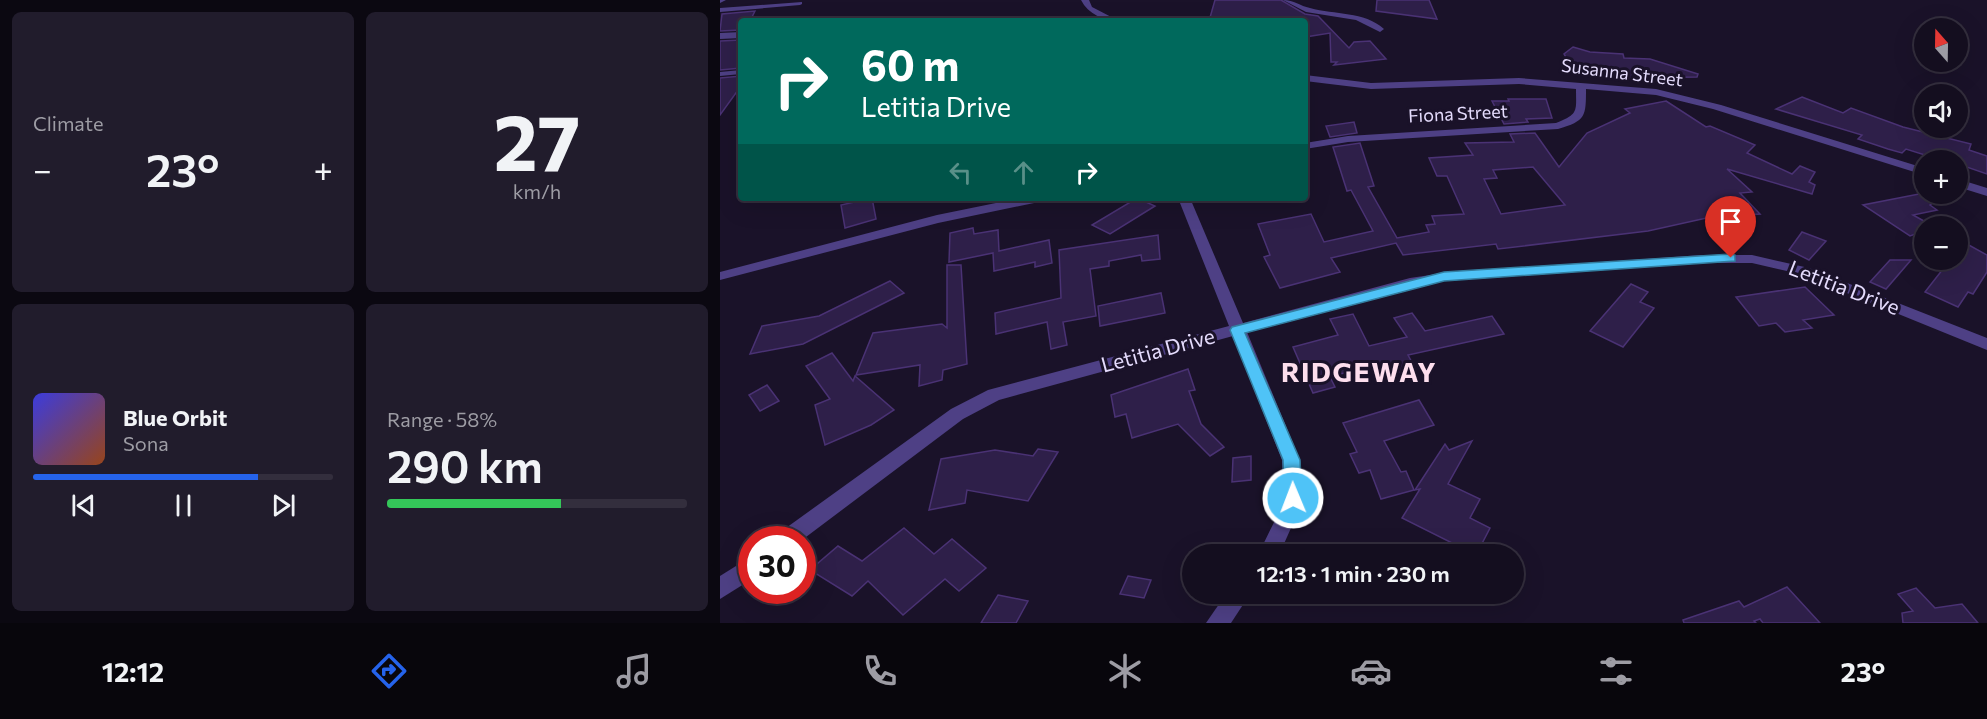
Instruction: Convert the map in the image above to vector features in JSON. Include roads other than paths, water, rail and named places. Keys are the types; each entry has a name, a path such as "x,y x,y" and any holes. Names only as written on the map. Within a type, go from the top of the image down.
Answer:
{"street":[{"path":"1085,0 1089,8 1109,18"},
{"path":"1287,0 1305,9 1356,16 1380,28"},
{"path":"720,36 738,34"},
{"name":"Susanna Street","path":"1308,78 1389,87 1503,81 1656,92 1695,100 1914,169"},
{"name":"Fiona Street","path":"1308,146 1356,138 1558,126 1576,118 1581,113 1581,85"},
{"path":"1968,186 1987,192"},
{"path":"720,276 927,221 1024,201"},
{"path":"1185,201 1291,460 1294,486 1291,510 1274,544"},
{"name":"Letitia Drive","path":"805,526 943,423 974,404 1018,388 1444,276 1731,258 1777,263 1804,271 1987,344"},
{"path":"720,589 738,576"},
{"path":"1217,623 1231,604"}],"lane":[{"path":"720,10 800,3"},
{"path":"720,74 738,72"}],"district":[{"name":"RIDGEWAY","path":"1359,373"}]}
